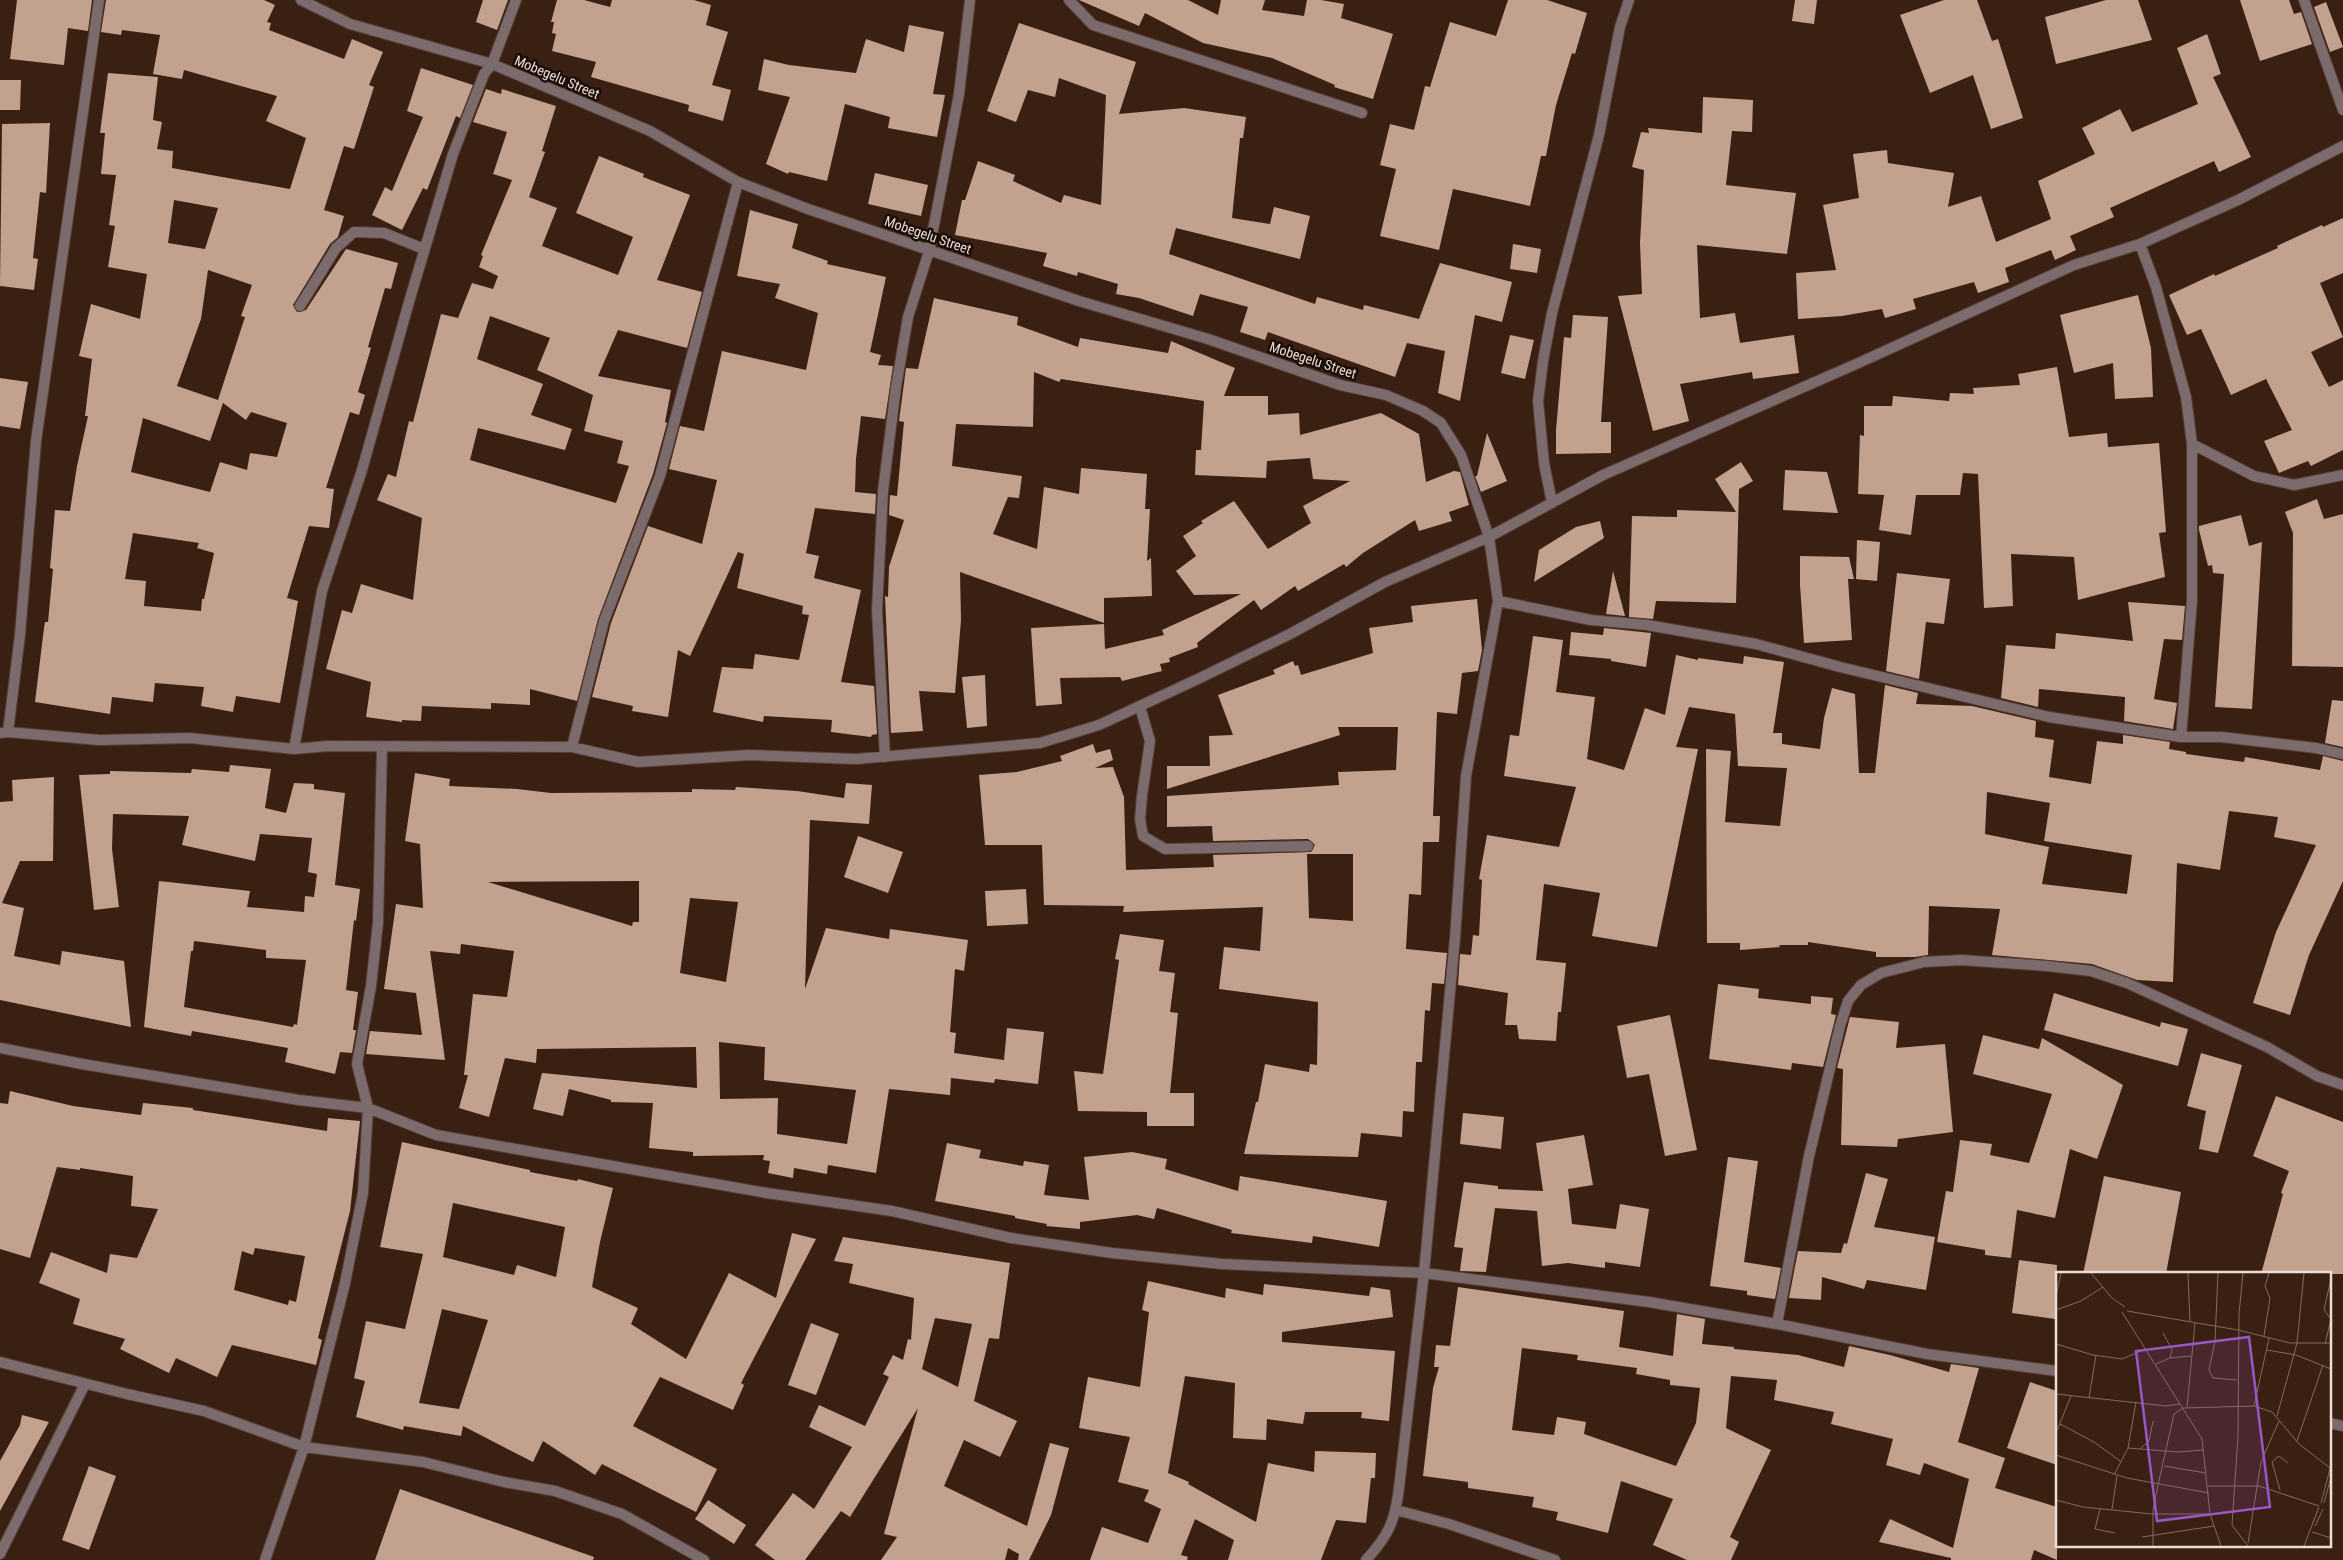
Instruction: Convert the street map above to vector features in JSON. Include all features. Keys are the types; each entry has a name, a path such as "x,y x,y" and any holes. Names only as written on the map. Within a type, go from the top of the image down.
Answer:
{"street":[{"path":"98,0 36,441 20,635 4,732 99,740 190,738 294,749 328,746 382,748 572,747 638,762 749,755 856,759 1040,743 1099,725 1140,707 1290,634 1385,582 1489,537 1603,475 1854,365 2074,264 2140,244 2238,200 2343,146"},
{"name":"Mobegelu Street","path":"301,0 350,24 492,64 650,131 738,182 929,251 1079,301 1208,339 1340,385 1386,395 1423,411 1442,423 1461,455 1489,537 1498,601 1466,776 1455,938 1424,1273 1396,1510 1384,1541 1366,1560"},
{"path":"294,749 322,592 362,470 453,154 484,74 492,64 516,0"},
{"path":"884,757 877,610 883,491 896,387 908,317 929,251 959,94 970,0"},
{"path":"1069,0 1093,25 1362,113"},
{"path":"1552,502 1544,463 1538,401 1543,361 1552,313 1598,135 1620,27 1629,0"},
{"path":"2304,0 2343,110"},
{"path":"572,747 604,621 660,476 738,182"},
{"path":"300,306 336,248 354,232 384,233 424,250"},
{"path":"2140,244 2156,287 2186,397 2192,444 2192,600 2181,737"},
{"path":"2192,444 2254,476 2294,485 2343,475"},
{"path":"1498,601 1591,620 1647,625 1756,644 1840,667 2049,718 2181,737 2221,737 2316,748 2343,754"},
{"path":"1140,707 1150,741 1140,819 1144,836 1166,849 1308,846"},
{"path":"265,1560 304,1447 345,1283 364,1193 368,1108 357,1064 371,986 378,924 382,748"},
{"path":"1777,1324 1809,1156 1840,1026 1848,1001 1862,985 1881,973 1924,962 1961,960 2047,966 2091,972 2127,983 2267,1047 2317,1076 2343,1085"},
{"path":"0,1048 82,1064 289,1098 368,1108 436,1134 613,1167 892,1212 1011,1238 1112,1253 1222,1264 1424,1273 1649,1302 1777,1324 1927,1354 2056,1371"},
{"path":"0,1362 85,1384 204,1411 304,1447 423,1462 504,1482 555,1491 622,1514 704,1560"},
{"path":"0,1554 85,1384"},
{"path":"2330,1423 2343,1426"},
{"path":"1396,1510 1449,1524 1555,1560"}],"building":[{"path":"17,0 92,0 88,31 68,28 64,65 10,59"},
{"path":"106,0 264,0 275,5 267,22 271,23 269,30 344,59 352,39 383,52 369,85 374,87 354,149 344,146 324,210 344,216 338,237 330,244 293,305 297,312 306,310 346,249 398,263 391,289 385,288 368,347 371,348 358,392 365,395 359,415 350,412 326,488 334,489 329,528 309,526 287,598 298,601 280,703 236,696 233,712 201,706 204,687 155,683 153,702 112,697 110,714 35,702 44,628 45,622 48,622 53,569 50,568 55,510 70,511 88,416 85,416 92,359 79,356 91,304 140,319 147,274 108,267 115,226 109,225 116,175 101,174 105,133 100,133 108,73 158,77 153,120 162,122 157,149 173,151 172,168 290,189 306,138 266,121 277,96 184,70 182,79 153,74 160,35 122,30 121,35 101,32","holes":["174,200 218,208 205,249 168,243","208,270 252,285 241,316 245,317 218,400 177,386 201,319","223,403 246,420 251,412 287,423 277,457 250,453 247,470 220,462 210,492 131,472 143,418 210,441","133,533 199,543 197,548 214,553 204,599 202,599 201,611 144,606 146,581 125,579"]},
{"path":"483,0 508,0 497,30 476,22"},
{"path":"557,0 584,0 610,7 612,0 694,0 711,5 706,25 728,32 712,85 731,90 723,121 688,111 689,105 591,77 596,62 552,51 556,34 552,33 554,22 551,22"},
{"path":"1079,0 1188,0 1218,15 1221,0 1265,0 1262,10 1304,16 1307,0 1321,0 1344,4 1341,18 1393,34 1373,99 1334,87 1335,85 1272,58 1203,43 1145,13 1139,26"},
{"path":"1508,0 1547,0 1587,13 1575,54 1572,53 1556,105 1546,156 1541,156 1530,206 1453,189 1439,250 1380,236 1396,169 1380,165 1390,124 1414,130 1425,86 1430,87 1450,22 1496,36"},
{"path":"1795,0 1817,0 1814,24 1792,21"},
{"path":"1944,0 1977,0 1992,41 1998,39 2023,118 1991,129 1973,75 1930,93 1900,15"},
{"path":"2106,0 2138,0 2152,40 2056,64 2045,17"},
{"path":"2240,0 2289,0 2294,14 2301,12 2312,44 2260,61"},
{"path":"2326,2 2343,47 2330,52 2314,7"},
{"path":"1019,23 1136,62 1119,114 1184,108 1246,117 1243,138 1240,138 1232,218 1270,224 1274,207 1310,216 1300,259 1176,228 1169,254 1315,304 1317,297 1363,310 1364,305 1419,319 1440,263 1512,282 1502,322 1475,315 1460,401 1438,393 1445,351 1407,343 1395,377 1268,332 1265,340 1240,332 1248,307 1200,294 1193,316 1139,298 1116,294 1118,284 1078,272 1077,276 1043,266 1047,253 955,235 962,200 965,200 978,161 1015,175 1013,181 1061,203 1064,195 1101,205 1106,95 1059,78 1055,97 1028,90 1016,122 987,111"},
{"path":"909,25 944,32 933,94 945,95 937,137 888,128 890,117 845,104 827,181 789,172 788,174 766,164 790,97 758,90 764,59 789,65 856,73 866,39 904,52"},
{"path":"2207,34 2221,74 2213,77 2251,157 2219,172 2214,161 2110,208 2114,217 2070,236 2076,250 2055,260 2051,250 2005,268 2009,282 1978,293 1974,282 1913,299 1916,309 1885,318 1882,309 1842,316 1798,319 1796,273 1836,270 1823,205 1859,198 1853,154 1887,150 1888,163 1954,173 1948,207 1981,196 1996,242 2051,219 2038,181 2095,154 2082,128 2120,109 2132,132 2198,104 2177,48"},
{"path":"421,68 473,85 460,118 456,116 427,190 423,188 402,230 372,215 385,187 392,191 423,117 407,111"},
{"path":"0,80 21,80 20,110 0,110"},
{"path":"486,89 501,94 502,89 556,106 542,151 545,152 529,197 557,208 542,246 618,275 633,237 576,213 599,156 644,174 643,177 690,195 657,280 702,292 687,348 618,330 598,376 671,390 665,422 667,423 653,474 598,619 577,701 530,689 530,705 491,703 491,709 422,706 421,721 402,720 402,722 366,717 371,682 326,669 342,610 352,613 361,584 413,600 422,518 377,500 388,474 396,477 409,421 413,422 441,314 458,318 472,283 493,289 498,276 479,267 483,256 481,255 512,180 493,174 507,132 473,122","holes":["490,316 550,338 537,370 593,395 584,431 623,441 617,463 629,466 616,503 470,460 478,428 565,450 572,429 531,415 543,384 477,359"]},
{"path":"1703,97 1753,100 1752,132 1732,131 1726,185 1796,193 1787,254 1697,245 1700,318 1735,313 1740,343 1794,335 1799,373 1753,379 1752,372 1680,384 1689,421 1653,431 1618,296 1642,294 1640,243 1644,170 1632,167 1641,132 1649,133 1648,128 1702,133"},
{"path":"50,123 46,193 40,192 33,258 38,259 34,290 0,286 2,124"},
{"path":"875,173 928,185 921,216 868,204"},
{"path":"750,210 798,224 792,248 828,261 827,264 886,277 870,352 881,355 878,365 893,366 885,419 861,416 856,459 855,492 876,494 875,514 815,508 806,553 819,556 814,578 861,590 841,682 874,686 877,734 871,737 831,732 832,720 764,716 763,722 713,712 722,667 753,669 755,654 799,660 809,615 802,614 803,606 737,588 744,554 738,552 690,656 678,650 668,717 632,711 633,706 592,697 611,623 648,526 702,544 717,480 669,469 680,426 704,431 722,351 806,370 818,313 775,298 780,284 737,276"},
{"path":"2343,218 2343,273 2320,283 2343,337 2311,352 2329,387 2343,380 2343,450 2311,466 2308,461 2279,473 2264,441 2292,430 2266,379 2231,395 2201,329 2187,335 2169,295 2278,248 2277,246 2322,225 2323,227"},
{"path":"1513,244 1541,249 1537,273 1510,269"},
{"path":"2138,295 2151,348 2153,397 2115,399 2113,363 2074,373 2060,315"},
{"path":"934,298 1018,317 1017,325 1078,347 1080,338 1168,353 1171,341 1235,368 1224,396 1268,396 1268,415 1299,413 1300,435 1381,413 1419,434 1426,482 1454,471 1460,472 1469,505 1449,512 1452,521 1419,531 1415,520 1363,553 1346,567 1344,564 1298,591 1295,586 1261,610 1254,600 1197,643 1198,647 1169,658 1170,662 1160,664 1162,671 1122,681 1120,677 1060,678 1062,704 1036,706 1031,628 1104,624 1105,649 1164,635 1162,630 1241,594 1194,595 1176,571 1196,556 1183,536 1203,523 1201,521 1234,501 1268,549 1311,523 1303,506 1350,481 1313,479 1310,458 1267,461 1266,478 1195,475 1196,450 1201,450 1204,401 1061,379 1059,382 1034,372 1033,427 956,424 952,466 1022,476 1019,498 1008,497 993,534 1037,549 1044,487 1079,494 1081,468 1147,474 1145,509 1150,509 1147,561 1151,558 1152,596 1104,598 1104,623 960,572 961,620 955,693 919,691 923,731 891,733 885,596 888,597 889,567 904,520 889,515 890,495 897,496 904,422 899,421 906,368 918,369"},
{"path":"1573,315 1608,317 1601,422 1611,422 1611,453 1556,454 1556,430 1564,337 1571,338"},
{"path":"1510,335 1534,340 1525,379 1501,373"},
{"path":"2057,367 2069,437 2107,433 2108,447 2159,443 2166,532 2159,533 2165,577 2078,600 2074,557 2011,554 2013,606 1984,608 1978,474 1963,473 1960,495 1916,495 1911,535 1879,530 1884,495 1858,494 1860,435 1864,436 1864,406 1892,406 1893,396 1949,401 1950,393 1974,394 1973,388 2020,385 2018,374"},
{"path":"0,378 28,382 20,429 0,426"},
{"path":"1487,433 1507,481 1481,492 1475,476 1477,476"},
{"path":"1741,462 1753,481 1739,489 1736,603 1656,601 1653,619 1629,617 1632,516 1677,517 1677,510 1736,512 1715,479"},
{"path":"1785,470 1827,472 1838,513 1783,510"},
{"path":"2317,499 2324,519 2343,514 2343,667 2292,666 2293,533 2285,512"},
{"path":"2241,515 2249,546 2262,542 2252,709 2215,707 2224,574 2213,573 2212,565 2208,566 2199,530 2199,526"},
{"path":"1600,521 1604,538 1534,582 1539,550 1576,527"},
{"path":"1857,540 1880,542 1877,581 1856,579"},
{"path":"1800,556 1849,557 1854,579 1848,579 1852,640 1804,643"},
{"path":"1613,571 1625,616 1606,614"},
{"path":"1897,573 1950,579 1944,624 1926,622 1919,679 1886,671"},
{"path":"1477,599 1482,650 1478,671 1462,673 1457,714 1437,712 1433,816 1440,816 1439,842 1423,842 1421,895 1409,894 1406,949 1447,953 1444,984 1432,983 1430,1011 1425,1010 1422,1062 1416,1062 1414,1112 1403,1111 1402,1137 1361,1133 1358,1157 1244,1154 1256,1102 1258,1102 1265,1064 1309,1072 1310,1064 1317,1065 1318,1002 1219,989 1224,947 1260,951 1263,907 1123,912 1124,906 1044,905 1042,845 985,845 979,775 1017,772 1062,761 1060,756 1093,744 1096,753 1110,749 1113,760 1095,768 1113,767 1124,797 1126,870 1214,867 1213,855 1311,852 1315,845 1308,839 1213,841 1212,826 1167,827 1167,796 1339,785 1338,772 1396,770 1398,727 1338,727 1340,735 1167,789 1167,766 1210,766 1209,736 1233,735 1218,695 1275,674 1273,670 1293,661 1295,666 1298,665 1301,675 1373,653 1369,628 1413,622 1411,606","holes":["1307,854 1353,854 1353,921 1309,918"]},
{"path":"2128,602 2185,606 2182,640 2164,639 2154,699 2177,703 2173,729 2124,721 2125,697 2039,689 2038,707 2001,698 2006,645 2055,649 2056,633 2133,641"},
{"path":"1604,628 1651,633 1646,667 1611,661 1611,659 1569,655 1571,632 1603,635"},
{"path":"1533,636 1563,640 1556,692 1595,697 1587,759 1624,770 1645,708 1665,715 1676,655 1698,660 1698,658 1743,664 1744,656 1784,662 1773,733 1782,733 1782,744 1820,749 1824,718 1832,688 1855,694 1859,773 1875,773 1885,685 1918,693 1916,704 1972,706 2036,721 2035,737 2054,740 2049,777 2091,784 2097,741 2123,744 2123,735 2170,742 2169,749 2186,752 2186,754 2244,762 2245,757 2320,770 2323,756 2343,761 2343,881 2309,955 2290,1015 2253,1003 2276,932 2316,845 2274,837 2278,817 2229,811 2220,870 2177,863 2173,982 2137,980 2092,964 1992,955 2000,909 1929,906 1928,955 1915,957 1876,957 1876,952 1808,942 1808,945 1779,945 1780,947 1740,950 1740,943 1707,943 1706,749 1731,751 1725,822 1780,826 1787,768 1738,766 1735,714 1689,707 1676,747 1698,749 1657,947 1592,936 1600,893 1544,884 1536,960 1566,963 1561,1012 1558,1012 1556,1041 1519,1039 1517,1025 1505,1025 1508,993 1458,985 1460,954 1471,955 1473,935 1479,936 1482,880 1479,879 1487,835 1559,847 1576,787 1504,776 1510,735 1519,736","holes":["1987,792 2050,803 2044,841 2132,855 2127,894 2042,884 2049,847 1985,834"]},
{"path":"985,675 987,726 967,728 962,677"},
{"path":"2332,700 2343,701 2343,747 2325,743"},
{"path":"230,765 271,769 265,808 286,813 294,783 314,784 314,789 345,793 335,885 360,889 356,921 354,920 346,990 358,992 353,1030 356,1030 352,1053 340,1052 335,1074 285,1062 288,1048 192,1031 191,1036 144,1027 159,881 250,891 247,907 304,912 305,896 314,897 317,874 308,872 312,838 260,834 255,861 182,845 189,816 113,814 112,849 119,907 94,910 79,775 110,774 110,771 191,773 192,769 229,772","holes":["194,941 266,950 266,958 306,960 297,1025 294,1024 293,1027 184,1007"]},
{"path":"415,773 450,779 449,786 517,789 551,793 692,792 692,789 735,790 736,787 797,791 844,798 846,783 872,785 869,824 810,820 805,989 826,928 889,939 890,929 968,940 964,971 955,969 950,1032 956,1033 954,1053 1004,1060 1007,1028 1044,1032 1038,1084 995,1079 994,1083 951,1078 950,1095 889,1089 876,1173 828,1165 827,1174 794,1168 793,1178 768,1173 770,1161 763,1160 764,1155 693,1156 693,1152 649,1148 653,1103 611,1102 611,1100 569,1089 563,1116 533,1109 542,1073 697,1088 696,1047 537,1049 536,1063 505,1058 489,1117 459,1108 468,1075 464,1075 473,994 507,997 514,951 461,944 460,954 430,951 445,1060 366,1054 370,1031 422,1035 416,993 384,989 396,904 423,908 420,844 405,841","holes":["639,881 639,922 633,922 632,926 488,882","690,898 738,902 726,982 680,973","719,1042 765,1047 764,1080 856,1090 847,1144 777,1134 778,1098 720,1099"]},
{"path":"54,777 53,861 20,861 2,903 24,908 14,956 60,965 62,951 124,961 131,1027 0,1000 0,802 13,801 12,780"},
{"path":"858,836 903,852 888,893 844,877"},
{"path":"1026,889 1028,924 987,926 985,891"},
{"path":"1120,934 1164,940 1159,971 1175,973 1170,1012 1178,1013 1170,1093 1194,1093 1194,1126 1147,1126 1147,1112 1078,1111 1074,1071 1103,1074 1119,960 1115,959"},
{"path":"1718,984 1759,989 1758,998 1811,1004 1811,996 1833,998 1831,1014 1836,1015 1823,1067 1792,1063 1791,1070 1709,1059"},
{"path":"2054,993 2160,1027 2161,1022 2188,1029 2178,1066 2044,1030"},
{"path":"1670,1015 1697,1150 1665,1156 1649,1074 1627,1078 1617,1026"},
{"path":"1850,1017 1899,1022 1896,1048 1945,1044 1953,1132 1898,1139 1897,1147 1841,1145 1843,1069 1837,1068"},
{"path":"1983,1035 2039,1049 2042,1038 2123,1085 2097,1159 2070,1149 2055,1218 2017,1210 2011,1258 1985,1255 1985,1250 1937,1242 1946,1191 1953,1192 1960,1140 1992,1144 1990,1155 2029,1163 2052,1094 1973,1074"},
{"path":"2201,1053 2242,1065 2218,1153 2199,1149 2206,1111 2187,1106"},
{"path":"10,1091 73,1106 141,1115 143,1103 193,1108 193,1110 327,1131 328,1118 360,1121 350,1211 318,1338 322,1340 316,1365 232,1345 217,1377 176,1358 169,1373 120,1349 125,1339 73,1324 80,1299 39,1283 51,1252 107,1273 110,1254 137,1258 158,1209 131,1206 133,1176 80,1168 80,1170 57,1167 30,1258 0,1249 0,1103 8,1104","holes":["255,1248 305,1256 296,1302 289,1300 288,1305 234,1290 242,1251 253,1255"]},
{"path":"2276,1096 2343,1122 2343,1274 2330,1274 2330,1272 2262,1272 2283,1194 2281,1193 2289,1171 2253,1156"},
{"path":"1463,1113 1504,1117 1501,1149 1460,1144"},
{"path":"1584,1135 1593,1185 1568,1189 1572,1224 1616,1229 1620,1204 1649,1209 1640,1267 1605,1262 1605,1268 1568,1263 1542,1266 1537,1211 1495,1208 1486,1272 1460,1271 1463,1248 1454,1247 1464,1182 1498,1186 1498,1189 1543,1191 1536,1143"},
{"path":"402,1142 530,1170 530,1172 577,1181 578,1179 613,1188 600,1242 592,1287 638,1308 631,1324 686,1359 729,1273 776,1298 792,1233 816,1239 741,1383 744,1385 733,1410 660,1377 633,1426 717,1469 696,1512 602,1464 595,1475 543,1441 533,1462 463,1426 461,1436 404,1426 403,1430 356,1417 365,1381 354,1378 366,1321 405,1329 423,1254 380,1247","holes":["453,1203 565,1227 556,1277 517,1265 514,1275 443,1257","442,1309 488,1320 459,1409 419,1403"]},
{"path":"947,1143 981,1150 979,1158 1023,1166 1024,1161 1049,1165 1044,1195 1089,1200 1084,1157 1132,1152 1167,1159 1165,1169 1238,1191 1240,1176 1387,1201 1379,1247 1313,1236 1312,1243 1231,1233 1232,1230 1157,1208 1154,1219 1137,1215 1080,1222 1080,1229 1046,1226 1047,1224 1015,1218 1015,1216 935,1201"},
{"path":"1728,1157 1758,1161 1744,1262 1781,1268 1775,1299 1747,1295 1747,1291 1710,1286"},
{"path":"1866,1173 1888,1179 1874,1227 1935,1237 1926,1290 1867,1280 1864,1289 1822,1277 1821,1300 1789,1298 1798,1251 1841,1253 1844,1243 1847,1244"},
{"path":"2104,1176 2181,1192 2166,1272 2083,1272"},
{"path":"843,1237 1010,1263 999,1339 989,1338 974,1401 1017,1421 1000,1457 964,1440 944,1486 1027,1526 1050,1443 1069,1448 1051,1515 1029,1560 1018,1560 1019,1554 1008,1548 1005,1560 881,1560 897,1537 884,1534 918,1408 850,1517 841,1511 805,1560 775,1560 755,1545 793,1493 814,1509 852,1447 809,1427 819,1405 865,1426 889,1377 883,1374 893,1355 903,1360 908,1339 911,1340 914,1298 849,1283 853,1264 834,1261","holes":["935,1318 972,1324 958,1387 922,1369"]},
{"path":"2019,1260 2057,1265 2055,1319 2012,1313"},
{"path":"1148,1281 1225,1298 1226,1288 1263,1295 1264,1284 1369,1296 1371,1287 1390,1290 1393,1317 1282,1332 1282,1342 1395,1351 1389,1421 1361,1418 1362,1412 1305,1412 1303,1424 1267,1419 1266,1440 1233,1438 1235,1383 1185,1376 1168,1473 1189,1482 1188,1484 1256,1522 1268,1463 1314,1472 1315,1451 1376,1453 1375,1478 1371,1478 1366,1523 1336,1520 1321,1560 1228,1560 1234,1540 1195,1519 1181,1555 1188,1557 1187,1560 1090,1560 1102,1527 1148,1543 1161,1509 1144,1501 1149,1490 1118,1482 1130,1437 1079,1428 1088,1377 1140,1387 1149,1312 1142,1310"},
{"path":"1458,1287 1624,1311 1619,1347 1673,1356 1677,1314 1705,1319 1702,1344 1798,1355 1844,1367 1849,1346 1890,1355 1949,1372 1951,1364 1979,1368 1958,1442 2005,1458 1995,1488 2056,1507 2057,1560 2034,1550 2031,1560 1951,1560 1951,1558 1879,1542 1890,1519 1953,1548 1969,1479 1924,1463 1920,1475 1886,1465 1893,1439 1831,1424 1834,1412 1774,1400 1777,1380 1731,1376 1726,1428 1771,1450 1730,1537 1739,1542 1731,1560 1687,1560 1653,1545 1673,1499 1621,1481 1608,1533 1556,1520 1558,1512 1532,1507 1534,1497 1468,1488 1468,1482 1423,1476 1433,1388 1439,1367 1434,1367 1436,1345 1450,1346","holes":["1522,1348 1578,1355 1577,1360 1637,1368 1636,1374 1670,1380 1670,1385 1700,1388 1696,1423 1676,1466 1584,1434 1586,1422 1557,1417 1554,1435 1512,1430"]},
{"path":"811,1323 839,1334 816,1395 788,1385"},
{"path":"2030,1382 2056,1391 2056,1465 2007,1448"},
{"path":"22,1415 49,1422 0,1511 0,1461 20,1425"},
{"path":"89,1466 116,1476 89,1550 62,1540"},
{"path":"400,1489 594,1557 593,1560 375,1560"},
{"path":"708,1500 746,1525 734,1544 695,1519"}]}
